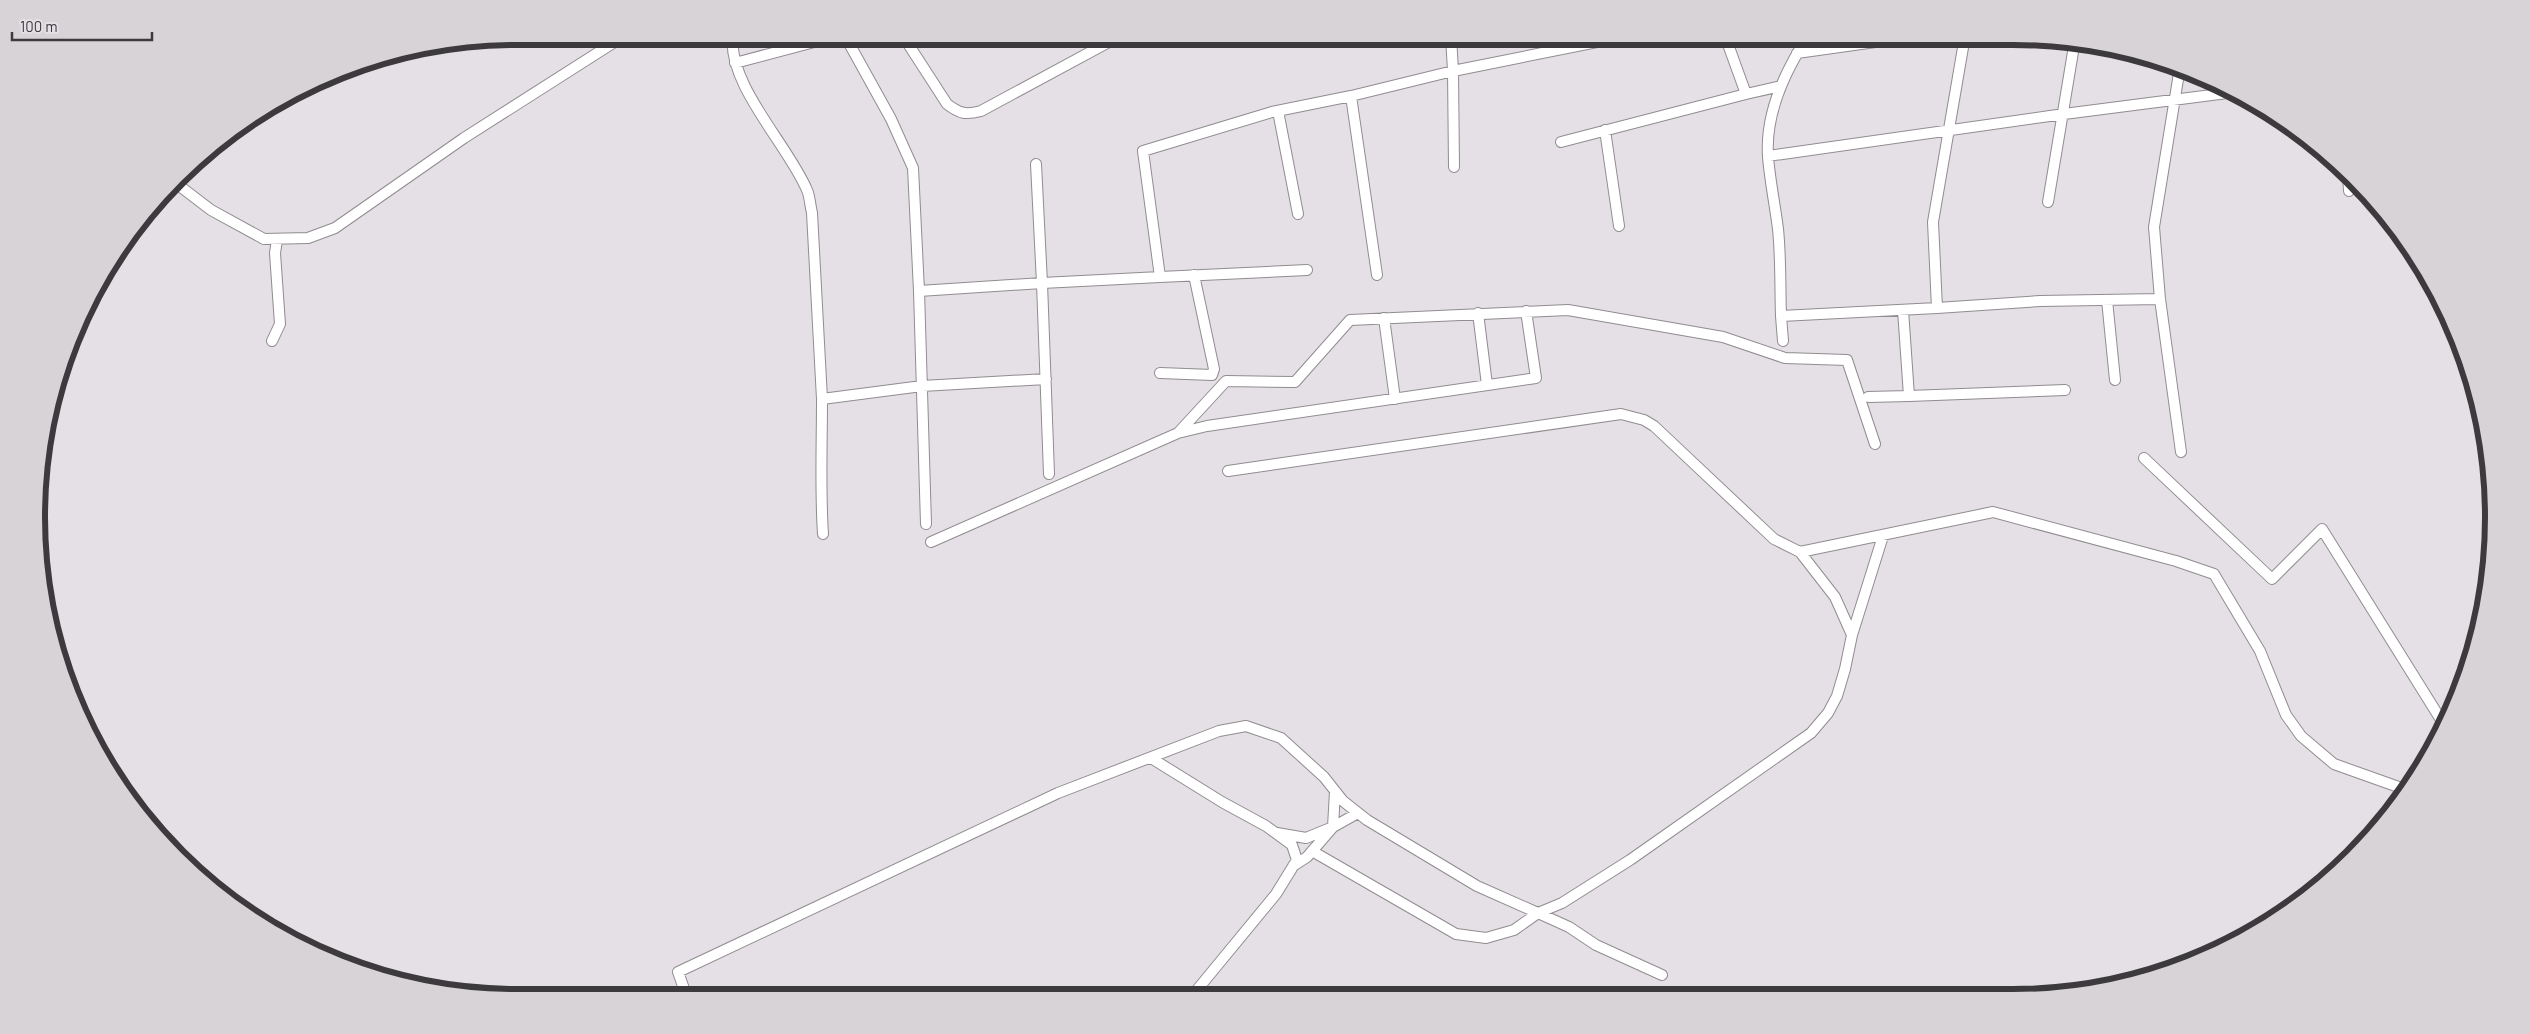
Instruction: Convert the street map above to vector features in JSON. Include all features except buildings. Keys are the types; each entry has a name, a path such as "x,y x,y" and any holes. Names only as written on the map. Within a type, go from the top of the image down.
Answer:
{"street":[{"path":"180,186 211,210 264,239 308,238 335,228 464,138 610,45"},
{"path":"732,45 735,63 753,100 785,150 808,192 812,213 822,399 823,473 820,492 823,534"},
{"path":"735,63 803,45"},
{"path":"850,45 891,119 913,168 919,291 926,524"},
{"path":"909,45 947,104 956,111 966,115 981,111 1103,45"},
{"path":"1452,45 1454,167"},
{"path":"1160,277 1143,151 1278,111 1351,96 1453,71 1582,45"},
{"path":"1728,45 1746,94"},
{"path":"1783,341 1778,230 1768,156 1769,132 1781,86 1802,45"},
{"path":"1797,53 1854,45"},
{"path":"1937,308 1933,222 1963,45"},
{"path":"2048,202 2074,49"},
{"path":"2179,75 2154,227 2160,299 2181,452"},
{"path":"1561,142 1781,86"},
{"path":"1768,156 2064,114 2222,94"},
{"path":"1351,96 1377,274"},
{"path":"1278,111 1298,214"},
{"path":"1606,130 1619,226"},
{"path":"1036,164 1046,379 1048,474"},
{"path":"2349,185 2349,191"},
{"path":"272,341 280,324 275,253 276,240"},
{"path":"919,291 1307,270"},
{"path":"1160,374 1212,376 1214,369 1194,275"},
{"path":"1781,316 2160,299"},
{"path":"2107,300 2115,380"},
{"path":"1178,433 1226,381 1295,382 1350,320 1568,310 1723,337 1785,358 1846,360 1875,444"},
{"path":"1903,310 1909,396"},
{"path":"931,542 1178,433 1207,426 1536,378 1526,312"},
{"path":"1478,313 1487,385"},
{"path":"1384,318 1395,399"},
{"path":"822,399 922,386 1046,379"},
{"path":"1868,397 2065,390"},
{"path":"1228,471 1621,414 1644,420 1654,426 1774,539 1800,552 1835,596 1852,635"},
{"path":"2144,458 2272,579 2322,530 2440,718"},
{"path":"1800,552 1993,512 2167,559 2214,574 2260,651 2286,715 2301,736 2334,764 2399,787"},
{"path":"1312,851 1456,934 1486,938 1514,930 1538,913 1562,904 1630,860 1811,733 1828,713 1837,696 1846,670 1852,635 1883,536"},
{"path":"684,989 678,972 1058,793 1219,731 1246,726 1281,738 1324,777 1343,801 1358,813 1477,886 1569,927 1596,945 1662,975"},
{"path":"1151,758 1274,832 1292,845 1297,860 1276,894 1198,989"},
{"path":"1293,866 1312,851 1332,827 1335,791"},
{"path":"1274,832 1306,838 1358,813"}]}
